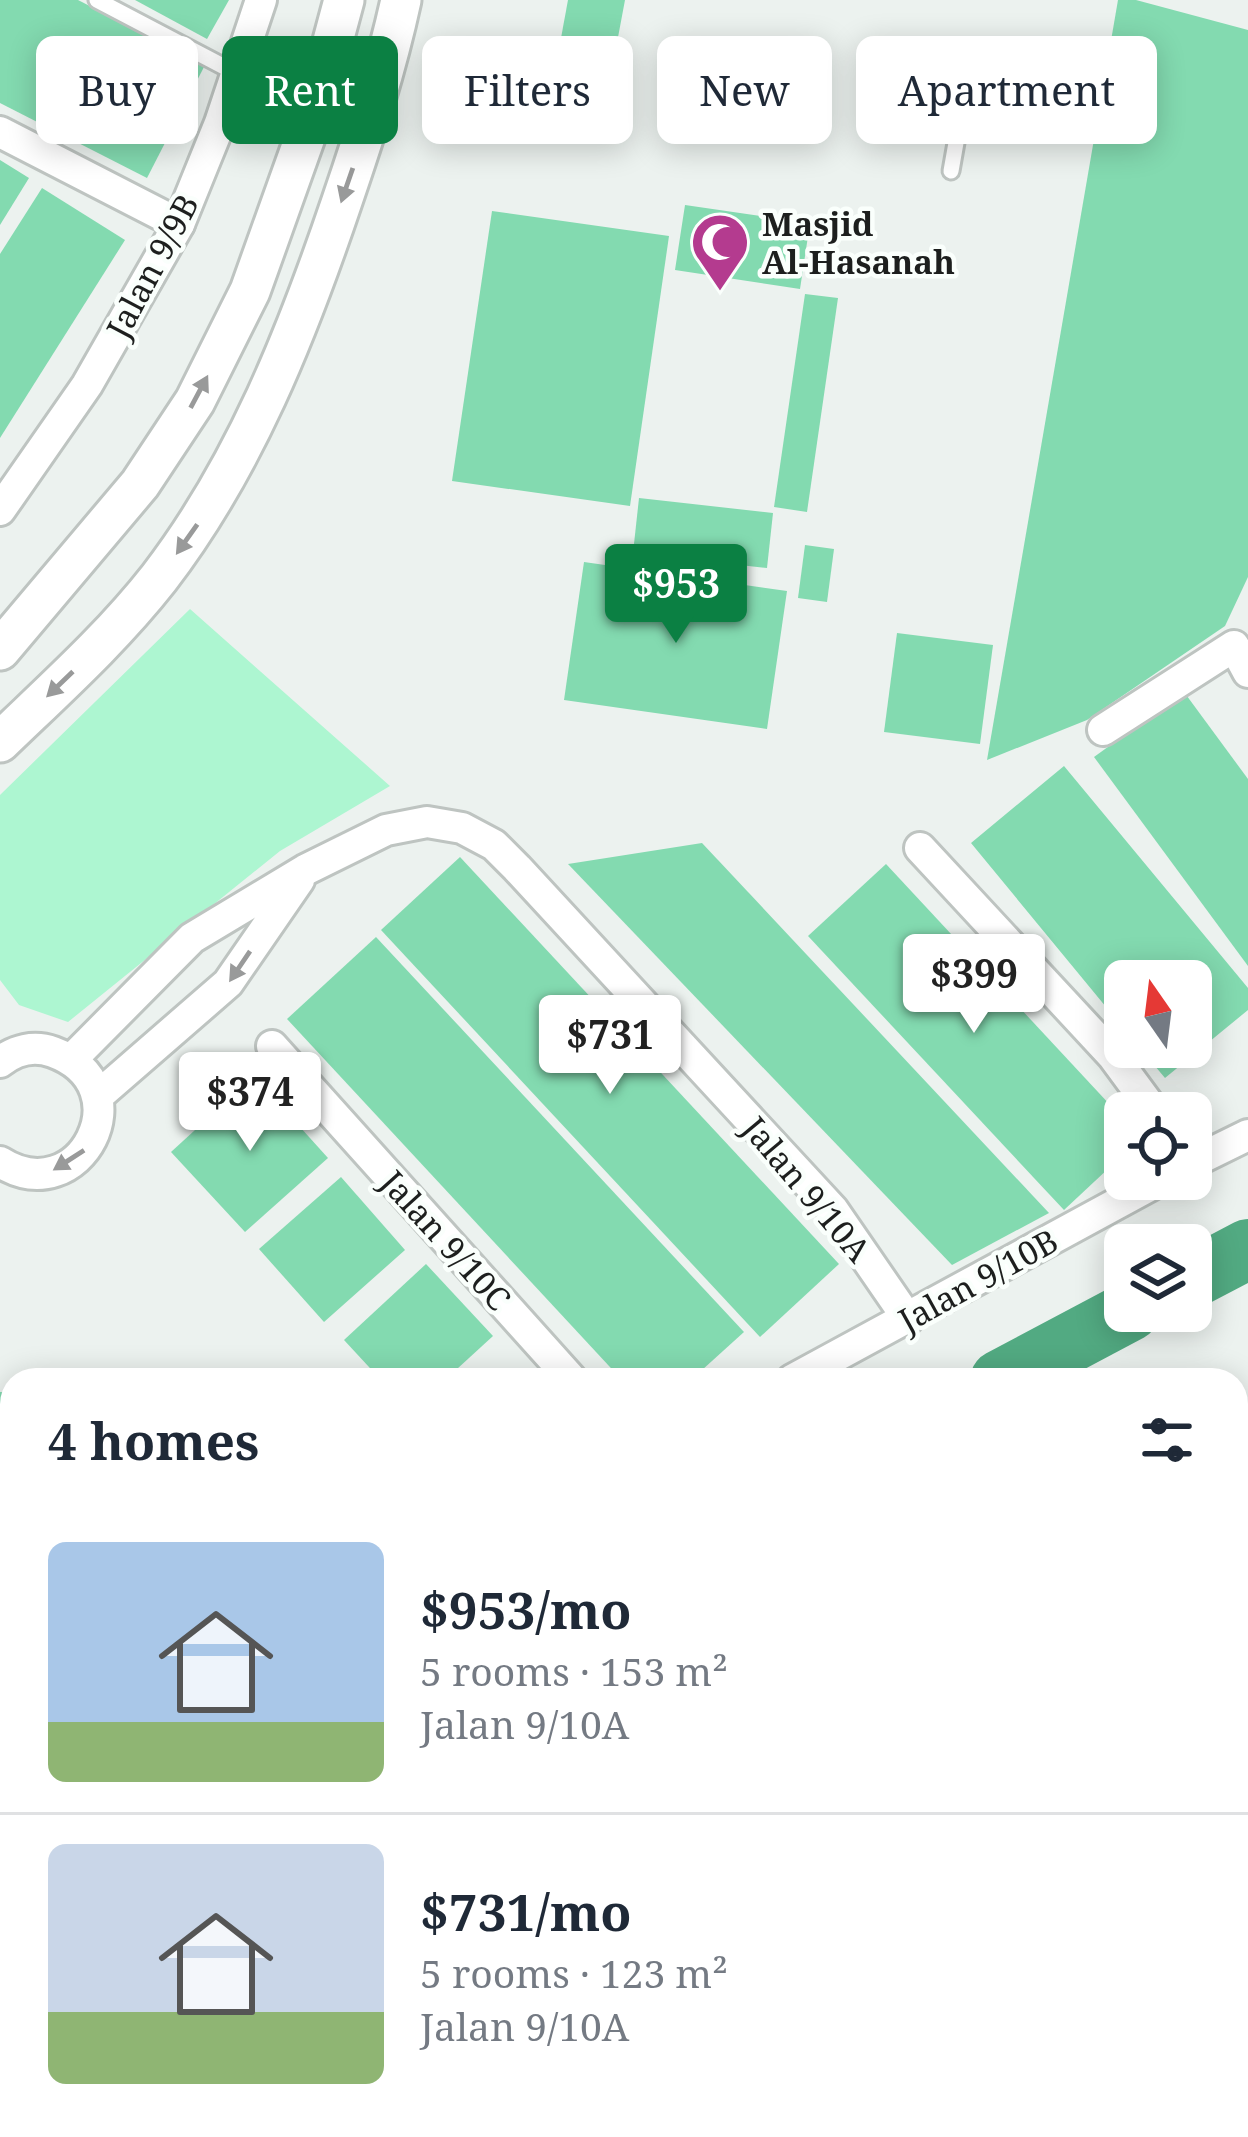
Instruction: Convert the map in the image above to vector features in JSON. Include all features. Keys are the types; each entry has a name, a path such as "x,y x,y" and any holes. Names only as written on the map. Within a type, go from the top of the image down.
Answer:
{"street":[{"name":"Jalan 9/9B","path":"249,36 262,0"},
{"path":"335,36 344,0"},
{"path":"393,36 401,0"},
{"name":"Jalan 9/9B","path":"0,510 87,386 179,224 222,117"},
{"path":"0,132 179,224"},
{"path":"0,650 140,484 195,401 250,291 303,144"},
{"path":"0,742 120,626 195,528 246,442 312,291 361,144"},
{"path":"1103,730 1244,646"},
{"name":"Jalan 9/10A","path":"72,1059 192,938 305,870 386,830 427,822 462,828 494,845 833,1210 908,1319"},
{"path":"920,848 1113,1056 1140,1092"},
{"name":"Jalan 9/10A","path":"98,1096 228,983 305,870"},
{"name":"Jalan 9/10C","path":"272,1046 561,1368"},
{"path":"0,1162 20,1172 62,1169 91,1143 99,1122 98,1096 88,1074 72,1059 44,1049 3,1053"},
{"path":"1212,1153 1248,1135"},
{"name":"Jalan 9/10B","path":"815,1368 1124,1200"}],"lane":[{"path":"97,0 222,66"},
{"path":"951,171 955,144"}],"green space":[{"path":"190,609 390,786 280,851 68,1022 19,1005 0,980 0,795"}],"building":[{"path":"0,0 78,0 148,36 36,36 36,121 0,103"},
{"path":"135,0 229,0 207,39"},
{"path":"568,0 625,0 618,36 561,36"},
{"path":"1118,0 1136,0 1248,30 1248,577 1225,626 1087,720 987,760 1093,144 1157,144 1157,36 1112,36"},
{"path":"80,144 164,144 147,178"},
{"path":"0,160 29,178 0,225"},
{"path":"42,188 125,240 0,438 0,254"},
{"path":"685,205 810,223 800,289 675,270"},
{"path":"492,211 669,236 630,506 452,481"},
{"path":"805,294 838,298 807,512 774,507"},
{"path":"639,498 773,513 767,568 633,553"},
{"path":"805,545 834,549 827,602 798,598"},
{"path":"584,562 787,591 767,729 564,700"},
{"path":"897,633 993,645 980,744 884,732"},
{"path":"1184,692 1248,779 1248,966 1094,757"},
{"path":"1064,766 1248,988 1248,1010 1212,1039 1212,960 1104,960 1104,1004 971,843"},
{"path":"702,843 1049,1213 952,1265 568,864"},
{"path":"460,857 839,1264 760,1337 381,930"},
{"path":"886,864 1104,1098 1104,1173 1064,1210 808,936"},
{"path":"376,937 744,1332 704,1368 611,1368 287,1019"},
{"path":"1157,1068 1177,1068 1165,1078"},
{"path":"254,1076 328,1158 245,1232 171,1152"},
{"path":"341,1177 405,1250 324,1322 259,1249"},
{"path":"426,1264 493,1336 458,1368 370,1368 344,1340"}],"waterway":[{"path":"1212,1268 1248,1249"},
{"path":"1023,1368 1104,1325"}],"place":[{"name":"Masjid Al-Hasanah","path":"720,293"}]}
